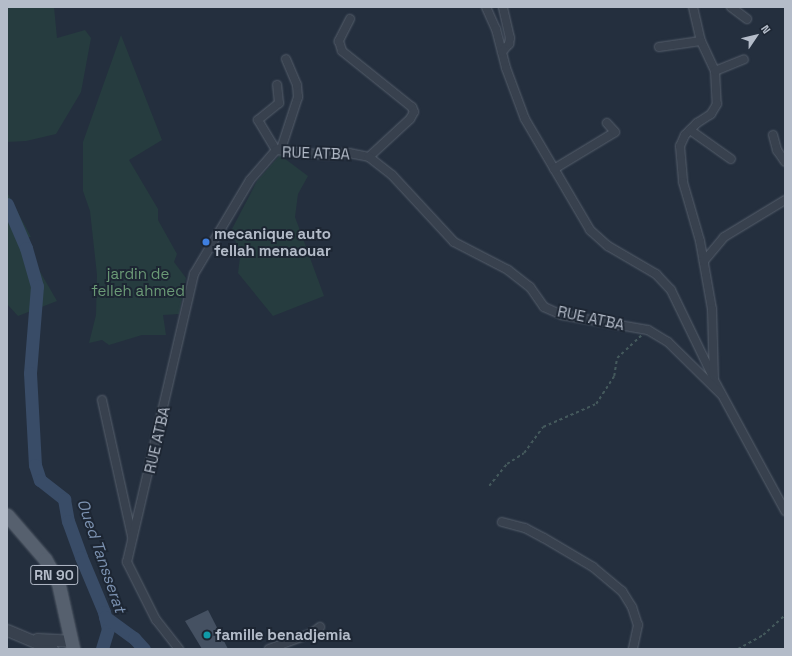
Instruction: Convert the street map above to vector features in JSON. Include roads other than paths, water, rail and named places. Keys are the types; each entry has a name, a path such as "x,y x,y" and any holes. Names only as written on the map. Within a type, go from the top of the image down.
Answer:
{"main road":[{"name":"RN 90","path":"7,515 45,559 58,582 71,645"}],"street":[{"path":"486,7 525,119 590,230 608,246 656,274 671,290 721,394 785,511"},
{"path":"502,52 509,44 510,38 503,7"},
{"path":"693,7 701,40 715,71 716,104 711,114 690,130 680,146 683,182 704,261 712,308 714,380"},
{"path":"731,7 747,19"},
{"path":"350,19 339,41 342,51 412,107 414,112 410,119 369,157"},
{"path":"659,47 701,40"},
{"path":"278,150 298,97 297,85 286,59"},
{"path":"715,71 744,59"},
{"path":"277,85 279,104 258,120 278,150"},
{"path":"554,169 615,132 607,123"},
{"path":"690,130 730,159"},
{"path":"773,135 777,150 785,162"},
{"name":"RUE ATBA","path":"179,649 156,620 134,580 127,562 194,274 204,250 250,180 278,150 300,153 349,153 369,157 392,175 454,242 508,270 530,287 544,306 562,315 648,330 668,342 721,394"},
{"path":"704,261 724,237 785,200"},
{"path":"102,400 132,540"},
{"path":"502,522 525,528 544,538 598,571 622,591 632,607 638,625 633,649"},
{"path":"269,649 312,633 320,627"},
{"path":"7,630 52,649"},
{"path":"27,639 71,645"}],"waterway":[{"name":"Oued Tansserat","path":"7,204 26,248 37,286 30,373 35,465 40,480 64,499 68,521 104,612 108,629 102,649"},
{"path":"105,617 134,638 144,649"}],"place":[{"name":"mecanique auto fellah menaouar","path":"206,242"},
{"name":"famille benadjemia","path":"207,635"}],"park label":[{"name":"jardin de felleh ahmed","path":"138,282"}]}
